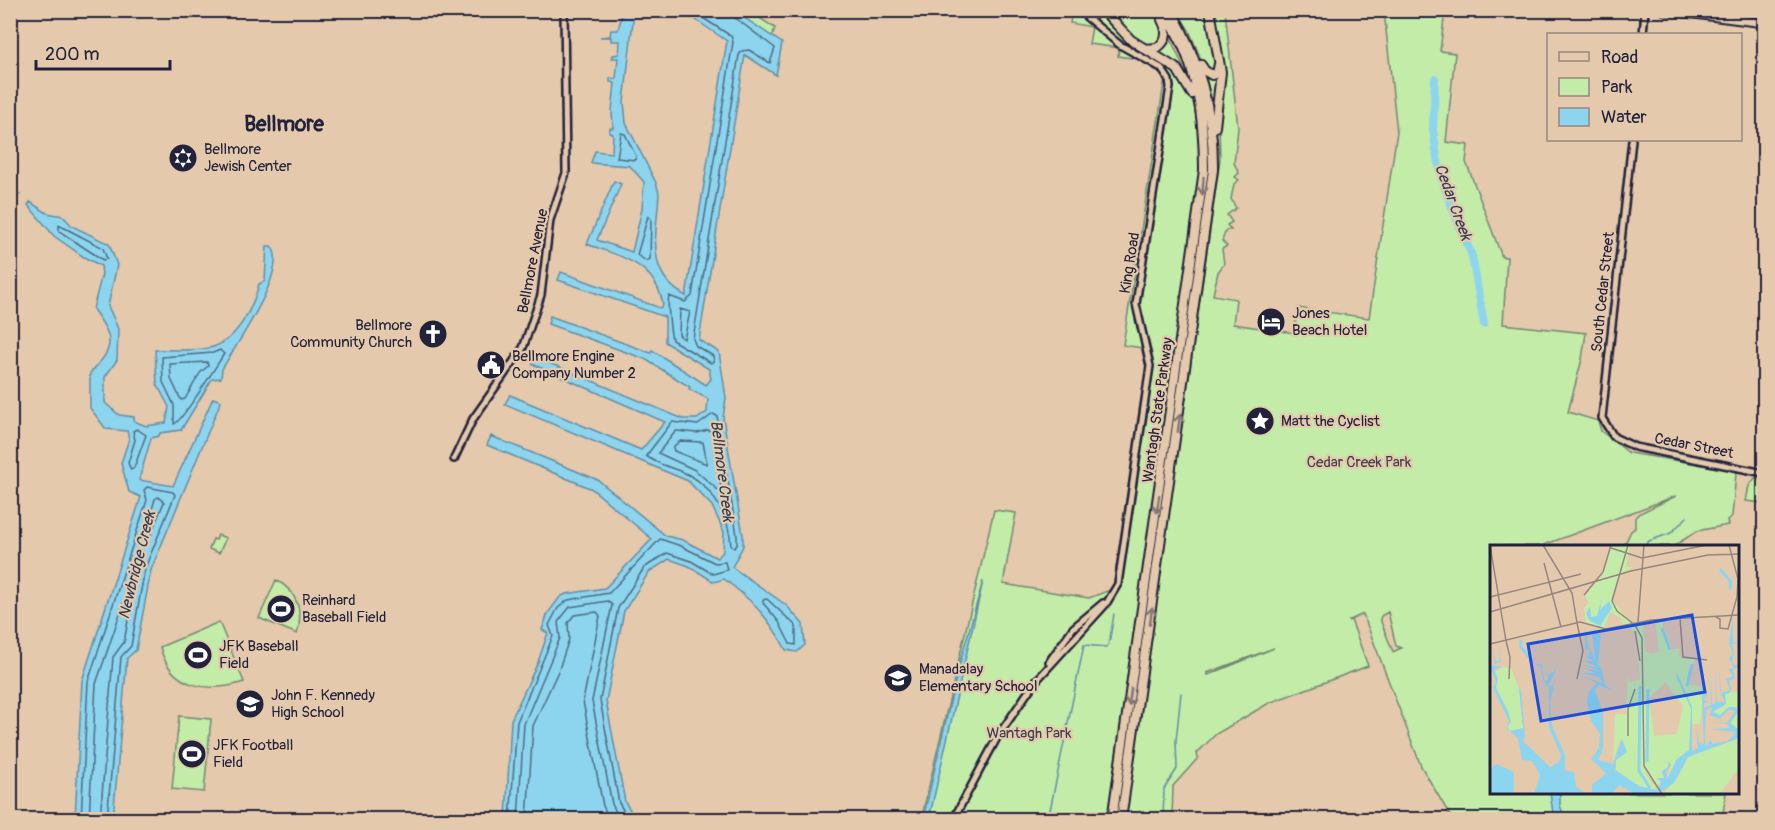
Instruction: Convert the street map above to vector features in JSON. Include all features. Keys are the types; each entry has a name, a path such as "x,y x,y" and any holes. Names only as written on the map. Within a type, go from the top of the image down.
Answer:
{"highway":[{"path":"1103,10 1118,29 1144,49 1177,69 1189,86 1204,148"},
{"path":"1144,49 1157,48 1166,39 1165,25 1159,10"},
{"name":"Wantagh State Parkway","path":"1112,819 1202,196 1204,148 1193,77 1175,34 1159,10"},
{"name":"Wantagh State Parkway","path":"1121,819 1211,197 1214,147 1201,75 1171,10"},
{"path":"1211,13 1220,60 1214,147"},
{"path":"1176,19 1204,71 1215,75 1220,60"}],"main road":[{"path":"1663,10 1764,23"}],"street":[{"name":"Bellmore Avenue","path":"454,459 473,419 523,348 541,295 550,220 566,173 564,10"},
{"name":"King Road","path":"953,819 998,736 1036,681 1073,628 1112,597 1119,579 1150,366 1136,304 1170,87 1169,80 1161,68 1120,45 1078,10"},
{"path":"1643,33 1646,10"},
{"name":"South Cedar Street","path":"1620,441 1608,432 1602,418 1632,141"},
{"name":"Cedar Street","path":"1620,441 1635,447 1764,473"}],"green space":[{"path":"734,11 749,11 775,28 772,37"},
{"name":"Wantagh Park","path":"1072,11 1099,11 1114,29 1170,67 1181,78 1194,106 1198,138 1199,185 1107,819 921,820 994,510 1016,513 1003,584 1089,598 1113,589 1147,364 1142,348 1123,345 1165,77 1139,59 1118,56 1119,48 1089,44 1092,27 1070,23"},
{"path":"1107,11 1154,11 1165,31 1158,45 1142,43 1129,35"},
{"path":"1177,11 1207,11 1217,58 1214,72 1205,69 1189,30"},
{"name":"Cedar Creek Park","path":"1215,11 1225,11 1238,128 1234,163 1239,173 1235,177 1239,180 1234,184 1231,199 1236,208 1227,215 1232,222 1227,225 1231,230 1226,230 1222,241 1227,246 1222,249 1224,264 1218,272 1213,295 1236,299 1233,324 1294,333 1298,308 1369,318 1397,132 1384,11 1445,11 1440,51 1455,53 1446,142 1468,145 1466,162 1502,257 1507,257 1503,324 1586,333 1582,359 1568,412 1598,421 1601,431 1629,453 1742,471 1736,473 1732,516 1727,521 1728,525 1697,531 1676,545 1624,545 1631,531 1635,528 1635,518 1638,514 1676,496 1544,545 1490,545 1490,794 1726,794 1722,819 1452,819 1421,766 1363,614 1348,621 1351,620 1368,666 1269,703 1216,734 1197,753 1198,758 1173,786 1172,819 1125,820 1220,160 1219,124 1225,79","holes":["1388,612 1396,646 1401,648 1393,652 1380,619","1274,648 1208,675 1207,673"]},
{"path":"1171,39 1190,83 1185,75 1151,51 1162,48"},
{"path":"1218,78 1213,106 1206,79"},
{"path":"1198,80 1208,129 1208,194 1117,819 1115,820 1206,193 1206,129"},
{"path":"1755,478 1764,478 1764,503 1746,501 1749,486"},
{"path":"218,535 226,538 219,553 209,549 213,539 216,540"},
{"name":"Reinhard Baseball Field","path":"276,580 289,590 297,603 300,618 297,634 259,618"},
{"name":"JFK Baseball Field","path":"219,622 244,682 205,687 182,679 165,661 160,647"},
{"name":"JFK Football Field","path":"179,716 211,719 204,792 172,789"}],"water":[{"name":"Bellmore Creek","path":"623,11 634,11 624,102 626,123 659,193 656,237 658,264 673,287 686,296 727,41 696,20 697,11 734,11 782,43 776,75 745,55 699,340 719,352 726,398 723,418 743,535 743,546 732,567 786,605 803,624 805,645 797,652 786,650 767,620 752,602 724,579 714,582 689,566 669,559 649,572 624,611 606,701 625,802 636,819 506,819 511,720 538,662 548,633 542,630 548,613 560,597 566,594 605,588 652,539 592,489 487,445 491,436 598,480 666,536 683,540 717,558 723,552 724,532 712,506 688,481 505,404 510,395 641,450 665,422 532,364 535,357 683,419 697,419 707,412 708,399 645,359 548,324 550,316 651,353 652,350 706,385 711,379 709,369 665,342 665,317 558,280 561,272 660,308 663,305 659,291 645,271 624,258 587,244 614,181 621,184 597,240 632,252 642,209 644,182 630,166 591,163 595,151 612,153 613,134 609,132 610,128 613,128 615,83 610,82 610,78 616,79 618,58 612,58 613,55 619,54 620,41 611,41 611,37 600,37 610,36 611,30 618,30"},
{"path":"30,202 47,213 63,216 72,226 109,244 117,265 108,306 118,329 117,360 105,377 105,403 119,415 134,417 134,421 146,426 166,423 169,407 157,384 155,350 207,349 230,337 248,312 259,284 265,281 267,246 271,246 275,256 267,289 222,369 221,378 212,379 181,430 160,433 159,436 151,438 139,480 173,486 213,398 221,401 151,570 136,650 127,658 113,819 75,819 82,681 141,497 129,492 121,463 129,439 127,431 106,429 90,408 90,373 105,356 109,342 105,327 93,309 102,274 101,266 54,236 28,205"},
{"path":"983,581 929,819 923,819 958,669"},
{"path":"1550,794 1560,794 1560,805 1565,819 1554,819"}],"waterway":[{"name":"Cedar Creek","path":"1435,79 1433,129 1437,158 1447,195 1472,256 1484,324"},
{"name":"Newbridge Creek","path":"10,186 20,195"},
{"path":"1645,545 1649,541 1671,533 1687,517"},
{"path":"1048,820 1084,645 1106,647 1109,644 1114,614"},
{"path":"1163,820 1164,789 1177,769 1176,741 1181,693"}],"place":[{"name":"Bellmore Jewish Center","path":"183,158"},
{"name":"Jones Beach Hotel","path":"1271,322"},
{"name":"Bellmore Community Church","path":"433,334"},
{"name":"Bellmore Engine Company Number 2","path":"491,365"},
{"name":"Matt the Cyclist","path":"1260,421"},
{"name":"Reinhard Baseball Field","path":"281,609"},
{"name":"JFK Baseball Field","path":"198,655"},
{"name":"Manadalay Elementary School","path":"898,678"},
{"name":"John F. Kennedy High School","path":"250,704"},
{"name":"JFK Football Field","path":"192,754"}],"district":[{"name":"Bellmore","path":"284,124"}]}
